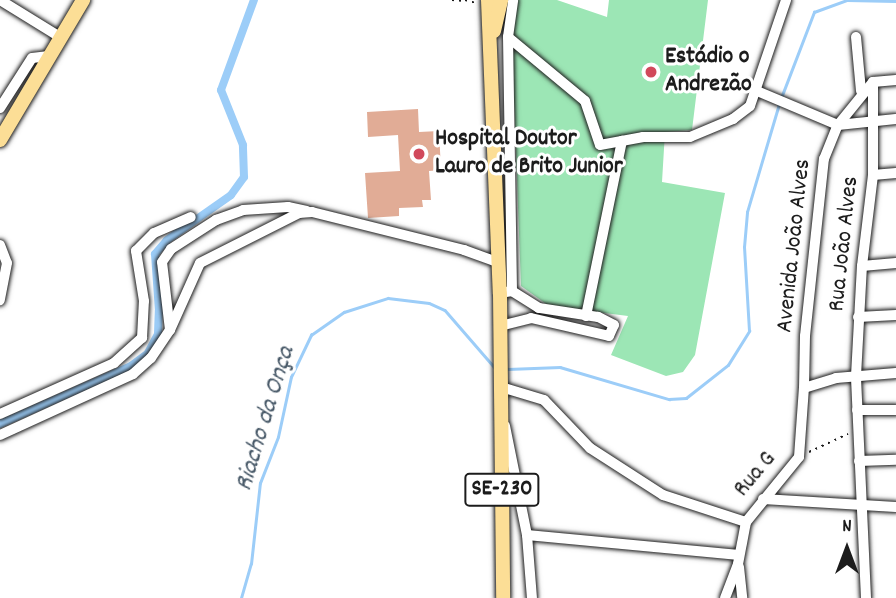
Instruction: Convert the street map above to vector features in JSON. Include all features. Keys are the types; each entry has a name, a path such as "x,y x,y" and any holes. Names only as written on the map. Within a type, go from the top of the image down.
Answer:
{"main road":[{"path":"0,140 83,0"},
{"name":"SE-230","path":"496,9 491,42 499,263 511,294 500,326 503,598"}],"street":[{"path":"0,0 60,37"},
{"path":"513,0 496,9 508,37 511,294 521,319"},
{"path":"508,37 585,101 600,145 664,137 690,137 733,119 750,106 757,92 786,0"},
{"path":"856,37 861,91"},
{"path":"1,103 32,58 49,56"},
{"path":"873,82 896,80"},
{"name":"Avenida João Alves","path":"804,388 805,336 824,159 838,125 861,91 873,82"},
{"name":"Rua João Alves","path":"857,410 858,317 873,175 873,82"},
{"path":"757,92 838,125 896,119"},
{"path":"586,316 622,141"},
{"path":"873,175 896,173"},
{"path":"170,330 162,274 165,256 216,220 269,207 312,212 464,250 499,263"},
{"path":"269,207 270,228"},
{"path":"0,435 117,384 151,358 170,330 200,262 299,213 312,212"},
{"path":"0,414 114,363 142,338 144,301 136,251 154,233 191,217"},
{"path":"0,245 7,263 0,300"},
{"path":"862,266 896,263"},
{"path":"500,326 521,319 552,320 611,334 614,322 538,308 511,294"},
{"path":"858,317 896,315"},
{"path":"804,388 856,376 896,373"},
{"path":"501,384 544,400 590,448 663,495 746,522"},
{"name":"Rua G","path":"725,598 739,559 746,522 799,457 804,388"},
{"path":"866,598 859,506 857,410 896,410"},
{"path":"501,413 514,458 527,535 532,598"},
{"path":"859,461 896,460"},
{"path":"763,499 896,507"},
{"path":"527,535 739,559 742,598"}],"path":[{"path":"452,0 496,9"},
{"path":"799,457 858,430"}],"green space":[{"path":"517,0 557,0 607,17 609,0 708,0 692,130 665,132 662,182 725,193 695,355 683,372 666,376 611,355 628,316 549,306 521,286 512,47"}],"building":[{"name":"Hospital Doutor Lauro de Brito Junior","path":"418,109 419,132 439,131 441,170 429,171 431,200 422,200 423,207 399,208 399,216 368,218 365,173 400,171 398,135 368,137 367,112"}],"waterway":[{"path":"0,424 131,366 148,353 158,334 155,254 167,240 231,195 244,177 243,145 221,90 254,0"},
{"name":"Riacho da Onça","path":"781,98 814,12 847,0 896,1"},
{"name":"Riacho da Onça","path":"505,369 560,367 669,399 686,398 728,365 749,331 744,247 747,212 779,104"},
{"name":"Riacho da Onça","path":"241,598 251,564 260,483 278,437 291,377 311,335 344,312 388,298 429,303 445,310 495,368"}],"place":[{"name":"Estádio o Andrezão","path":"651,72"},
{"name":"Hospital Doutor Lauro de Brito Junior","path":"419,154"}]}
